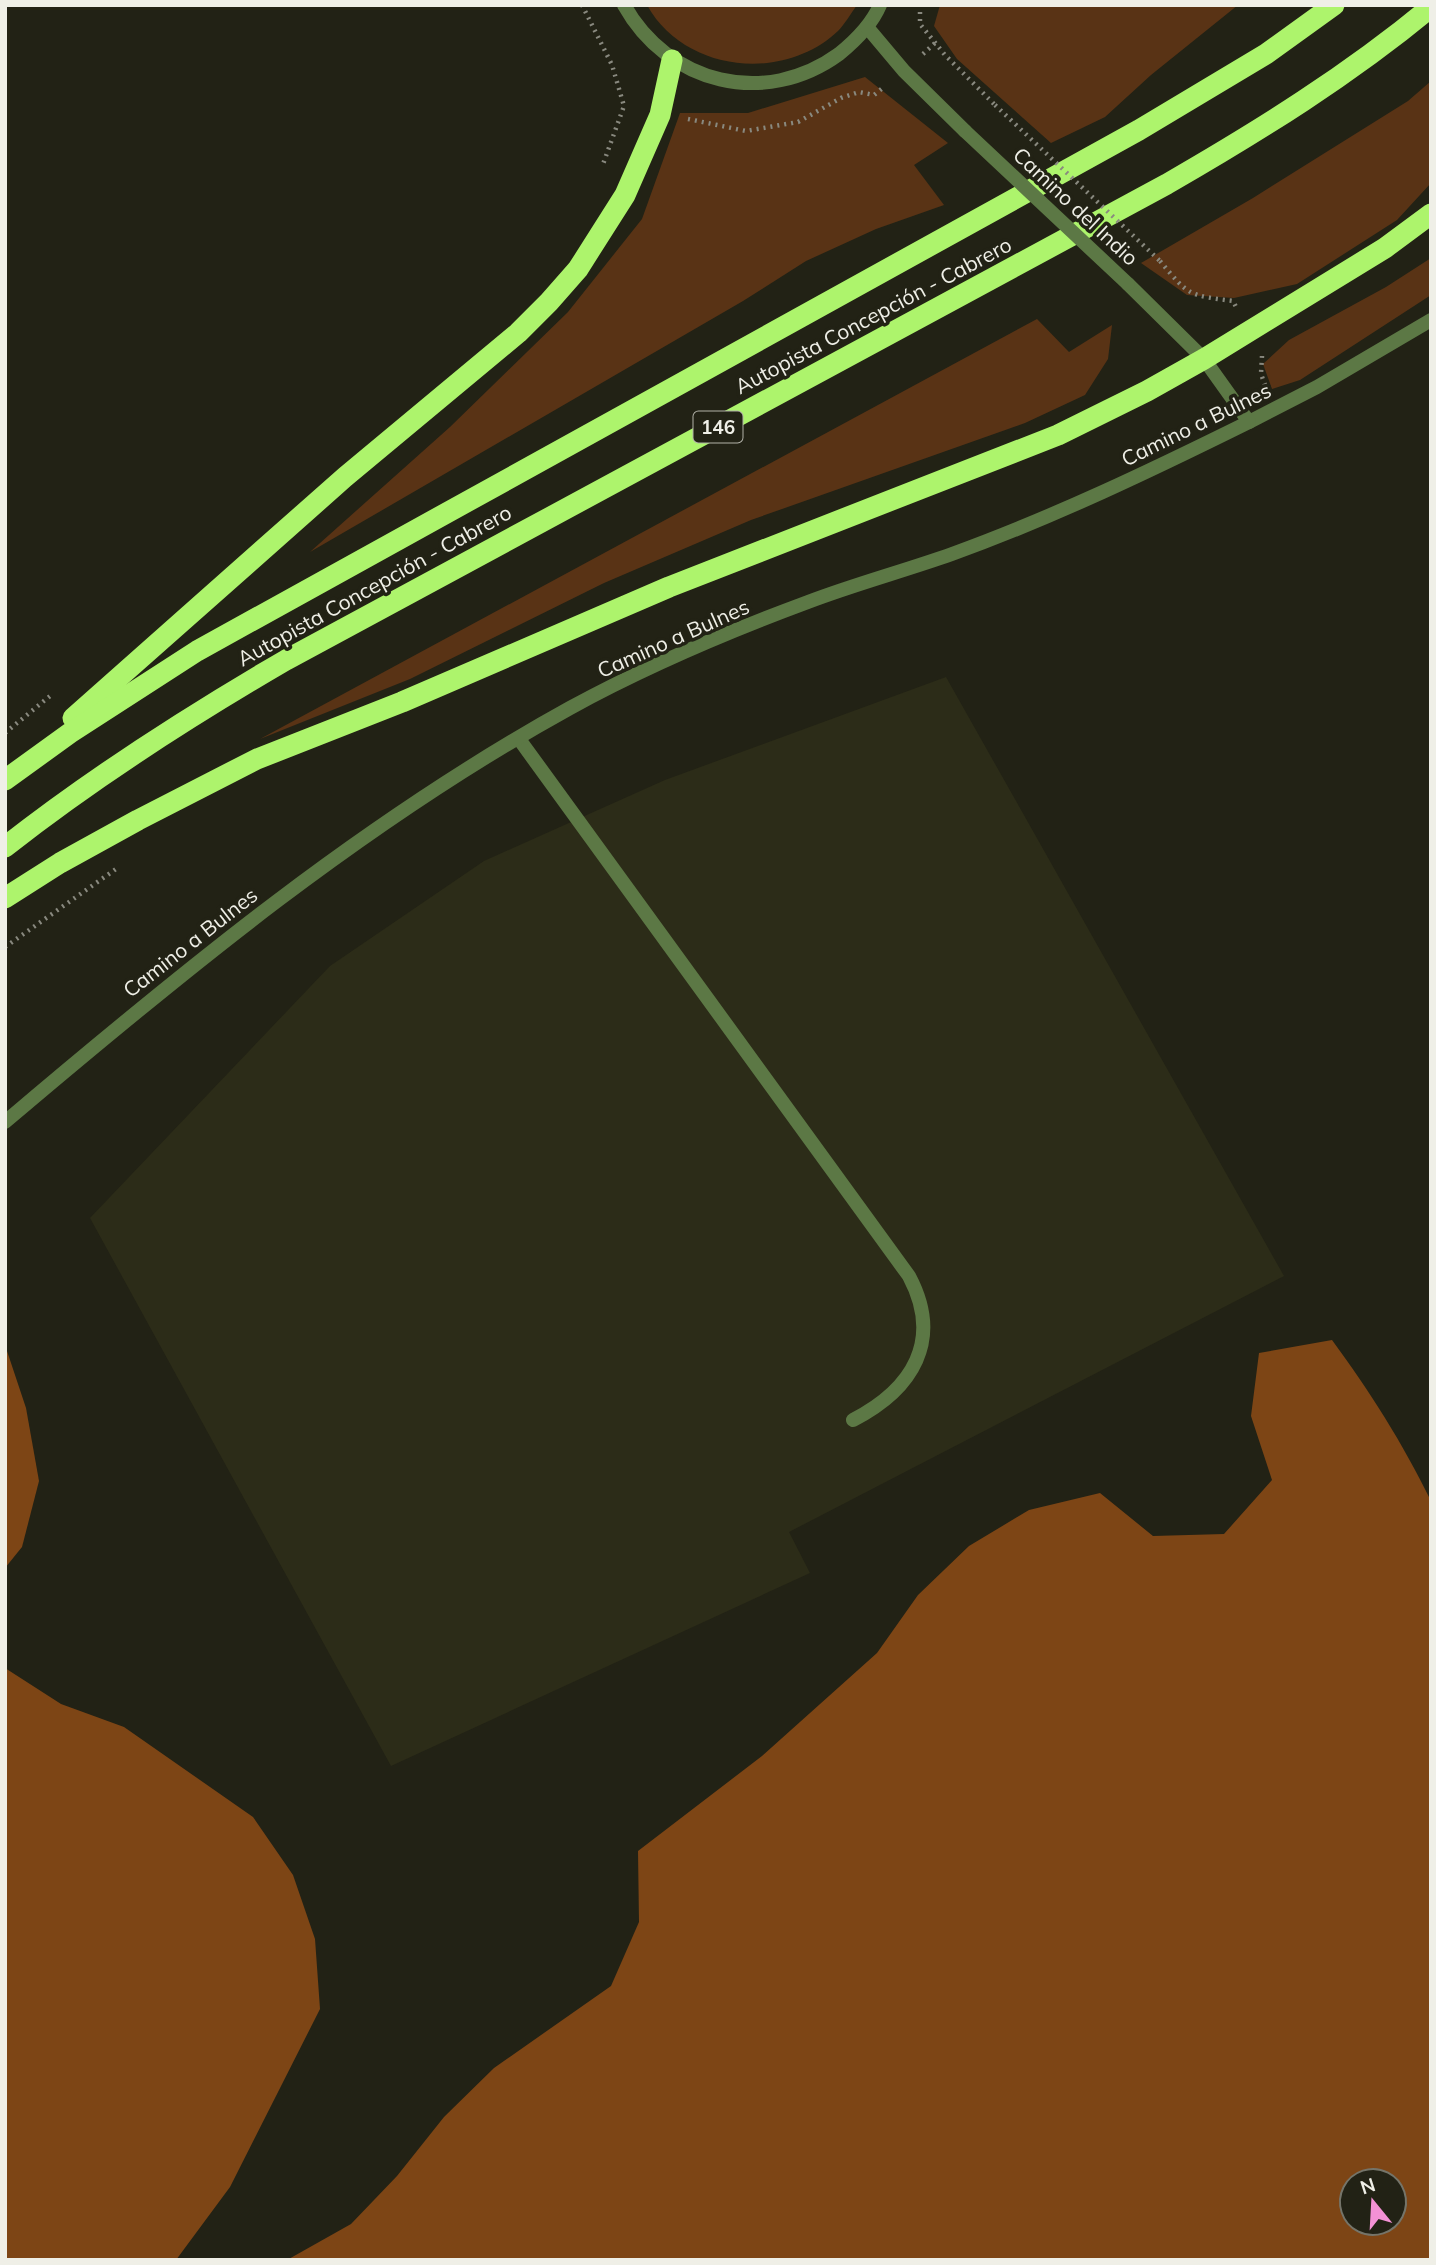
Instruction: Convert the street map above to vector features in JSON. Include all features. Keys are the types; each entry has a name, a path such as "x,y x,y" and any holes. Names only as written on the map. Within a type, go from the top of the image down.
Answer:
{"highway":[{"name":"Autopista Concepción - Cabrero","path":"7,778 70,733 207,645 1139,130 1266,54 1334,5"},
{"name":"Autopista Concepción - Cabrero","path":"5,847 100,775 286,660 1167,184 1232,146 1357,65 1431,6"},
{"path":"7,778 345,477 518,333 549,302 578,269 625,195 660,115 672,60"},
{"path":"5,898 60,863 127,826 257,759 402,702 669,587 1058,435 1204,359 1385,248 1431,214"}],"street":[{"path":"624,5 653,45 672,60 696,73 722,81 749,84 776,82 802,75 827,63 848,47 867,27 880,5"},
{"name":"Camino del Indio","path":"867,27 904,71 1204,359 1249,422"},
{"name":"Camino a Bulnes","path":"5,1122 122,1022 237,930 363,839 519,739 583,702 739,630 808,602 949,555 1030,524 1121,484 1317,387 1431,320"},
{"path":"519,739 909,1276 918,1293 923,1311 924,1331 921,1351 912,1370 886,1399 853,1420"}],"path":[{"path":"582,5 612,65 624,106"},
{"path":"920,5 920,24 945,55 995,105 1160,261 1181,286 1194,296 1233,301 1251,330"}],"shaded area":[{"path":"647,5 857,5 838,31 816,48 790,58 763,63 736,63 709,56 685,45 664,27"},
{"path":"940,5 1238,5 1151,75 1105,117 1051,143 957,59 934,26"},
{"path":"865,77 948,143 914,165 944,205 876,229 806,261 743,301 310,552 450,427 568,312 642,219 680,113 748,113"},
{"path":"1431,81 1431,183 1397,220 1297,284 1234,298 1187,295 1141,263 1253,198 1408,101"},
{"path":"1431,258 1431,295 1300,380 1272,389 1263,364 1289,340 1386,287"},
{"path":"1037,319 1069,352 1112,325 1108,359 1085,395 1025,423 751,520 604,583 410,679 260,739"},
{"path":"946,677 1284,1276 789,1532 810,1573 391,1766 90,1218 330,966 484,861 665,780"},
{"path":"1332,1340 1385,1418 1431,1501 1431,2260 287,2260 351,2224 397,2176 444,2117 494,2068 611,1986 639,1922 638,1851 762,1756 877,1653 918,1595 969,1546 1029,1510 1100,1493 1153,1536 1224,1534 1272,1480 1251,1416 1259,1353"},
{"path":"5,1345 26,1408 39,1481 22,1547 5,1568"},
{"path":"5,1668 61,1704 124,1727 253,1817 293,1875 315,1939 320,2009 230,2187 176,2260 5,2260"}]}
